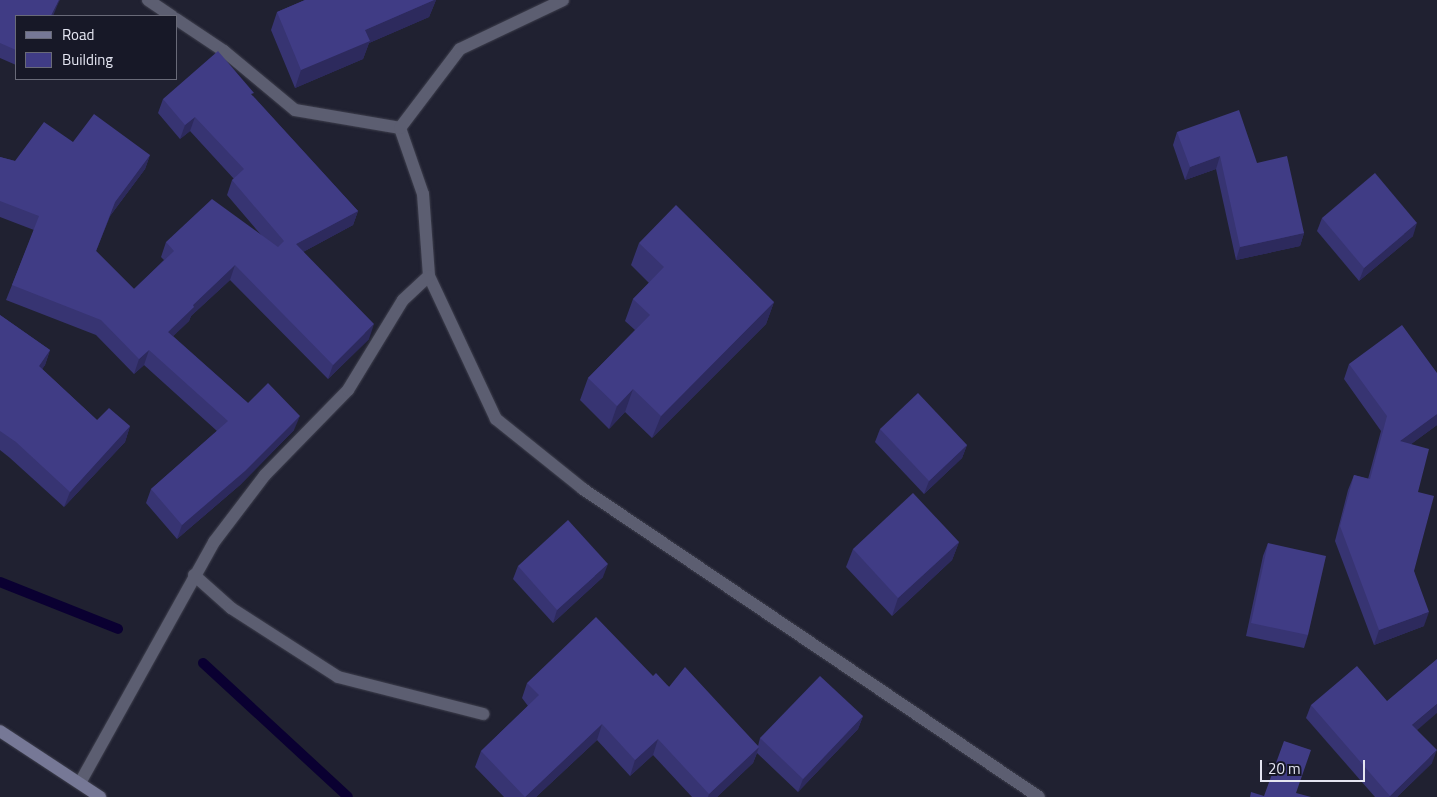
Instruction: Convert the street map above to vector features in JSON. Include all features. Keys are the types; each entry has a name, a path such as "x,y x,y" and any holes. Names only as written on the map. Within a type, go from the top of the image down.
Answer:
{"street":[{"path":"148,0 170,15"},
{"path":"400,128 460,49 563,0"},
{"path":"178,20 224,51 295,110 400,128"},
{"path":"400,128 423,194 429,276 496,419 583,489 1038,797"},
{"path":"81,782 214,542 265,475 348,390 403,300 429,276"},
{"path":"194,575 231,608 338,678 483,714"},
{"path":"0,731 81,782 100,797"}],"building":[{"path":"0,0 59,0 52,15 15,15 15,50 0,43"},
{"path":"305,0 434,0 365,30 370,41 301,70 277,12"},
{"path":"218,51 254,93 251,94 358,211 296,244 374,324 333,365 235,265 193,305 194,307 168,332 248,403 268,383 300,416 245,471 182,525 151,489 228,421 149,350 139,359 101,320 12,285 39,216 0,201 0,157 15,161 44,122 73,142 94,114 150,155 115,202 96,251 134,289 174,251 166,242 212,199 278,247 284,241 232,180 244,169 195,117 185,125 163,99"},
{"path":"1239,110 1257,163 1287,156 1304,233 1240,247 1220,156 1190,167 1177,132"},
{"path":"1375,173 1417,223 1364,268 1322,218"},
{"path":"676,205 774,302 661,416 633,389 617,406 588,378 650,315 633,299 664,267 639,243"},
{"path":"0,315 50,350 39,366 97,420 109,408 130,426 70,492 16,442 0,431"},
{"path":"1402,325 1437,373 1437,414 1400,441 1429,449 1418,492 1434,496 1414,571 1429,612 1379,630 1340,526 1354,475 1370,479 1387,416 1349,364"},
{"path":"918,393 967,445 929,481 880,429"},
{"path":"913,493 959,542 898,598 853,549"},
{"path":"568,520 608,564 557,610 518,566"},
{"path":"1268,543 1326,556 1308,635 1251,623"},
{"path":"596,617 653,676 656,673 669,687 685,667 759,747 709,794 658,739 635,760 602,724 525,797 481,751 539,695 527,683"},
{"path":"1437,659 1437,704 1412,725 1437,750 1390,796 1311,705 1357,666 1387,701"},
{"path":"820,676 863,716 803,779 760,738"},
{"path":"1284,741 1311,750 1296,793 1311,797 1250,797 1251,792 1264,796"}],"waterway":[{"path":"0,582 118,629"},
{"path":"203,663 348,797"}]}
